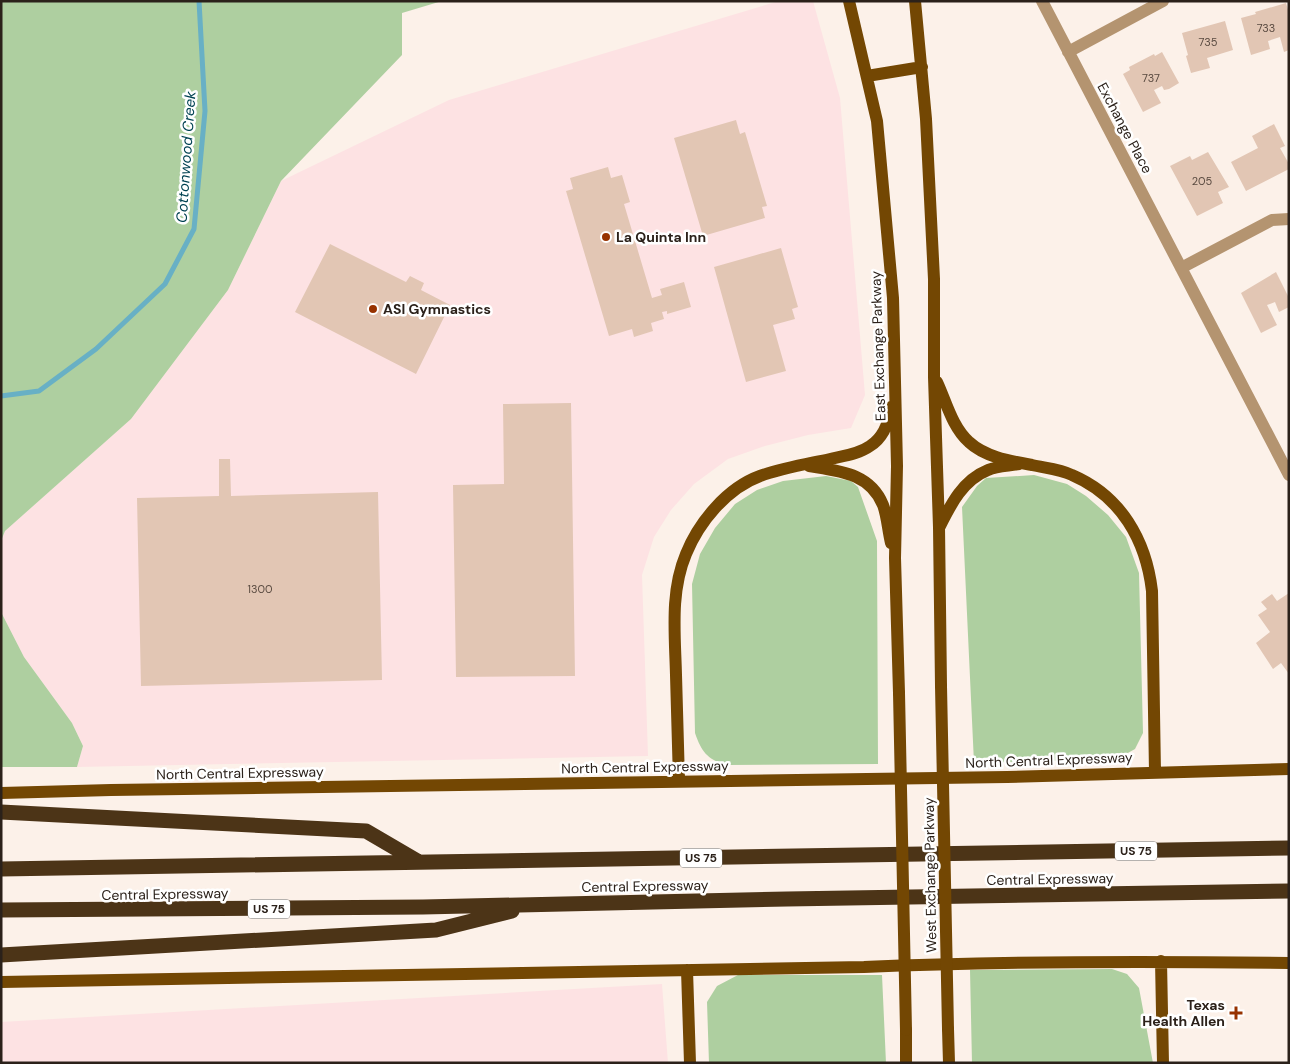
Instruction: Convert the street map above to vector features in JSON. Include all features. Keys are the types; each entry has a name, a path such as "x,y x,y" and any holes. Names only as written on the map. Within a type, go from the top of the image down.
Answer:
{"highway":[{"path":"1,812 366,831 420,863"},
{"name":"Central Expressway","path":"1,869 1289,848"},
{"name":"Central Expressway","path":"1,910 118,911 1289,891"},
{"path":"1,955 436,930 536,904"}],"main road":[{"name":"East Exchange Parkway","path":"849,1 877,121 893,298 897,466 895,558 899,693"},
{"path":"915,1 926,119 934,278 934,376 940,527"},
{"path":"867,76 922,67"},
{"path":"679,781 674,636 675,596 685,555 694,536 714,510 732,492 758,477 851,454 870,446 883,433 889,419 895,375"},
{"path":"934,376 956,426 967,441 979,450 993,456 1070,474 1089,483 1109,498 1129,522 1142,546 1150,574 1152,591 1155,772"},
{"path":"940,527 952,501 961,489 976,477 988,470 1024,464"},
{"path":"802,465 849,473 863,479 874,489 884,506 895,558"},
{"name":"West Exchange Parkway","path":"940,527 941,686 950,1063"},
{"name":"West Exchange Parkway","path":"899,693 906,1063"},
{"name":"North Central Expressway","path":"1,793 1007,777 1289,769"},
{"path":"1161,961 1163,1063"},
{"path":"1,982 864,967 978,962 1161,961 1289,963"},
{"path":"687,970 690,1063"}],"street":[{"name":"Exchange Place","path":"1042,1 1289,475"},
{"path":"1068,52 1163,1"},
{"path":"1182,268 1272,220 1289,219"}],"shaded area":[{"path":"779,1 813,1 840,98 865,395 851,428 808,435 765,446 728,459 694,484 671,510 654,537 642,575 648,756 77,767 83,746 72,723 24,657 1,612 1,541 5,531 131,419 228,290 281,181 449,100"},
{"path":"662,984 668,1063 1,1063 1,1022"}],"green space":[{"path":"1,1 442,1 402,13 402,55 281,181 228,290 131,419 5,531 1,541"},
{"path":"1034,475 1067,484 1086,496 1108,515 1126,537 1139,573 1143,733 1135,749 1117,759 974,763 962,507 977,486 986,478"},
{"path":"826,476 851,481 858,487 877,541 878,764 728,765 715,761 703,751 695,733 692,584 700,554 715,528 735,504 757,490 783,481"},
{"path":"1,612 24,657 72,723 83,746 77,767 1,767"},
{"path":"1112,969 1127,974 1139,988 1153,1063 972,1063 970,970"},
{"path":"738,975 882,975 886,1063 709,1063 707,1002 717,986"}],"building":[{"path":"1286,3 1289,13 1289,50 1284,52 1280,37 1268,41 1270,49 1251,55 1241,18"},
{"path":"1225,21 1233,50 1207,58 1210,68 1191,73 1182,33"},
{"path":"1162,52 1179,83 1169,89 1164,90 1162,86 1154,90 1161,103 1143,112 1123,74 1130,70 1129,67"},
{"path":"736,120 740,134 745,132 767,206 762,207 765,218 703,236 674,138"},
{"path":"1274,124 1285,146 1280,148 1289,164 1289,169 1246,191 1231,162 1258,148 1252,136"},
{"path":"1208,152 1229,187 1218,192 1223,203 1197,216 1170,166 1190,156 1192,160"},
{"name":"La Quinta Inn","path":"608,167 611,178 622,175 630,202 624,204 652,298 662,295 660,289 684,282 691,307 667,314 667,311 662,312 664,319 651,323 653,331 634,337 632,329 609,336 566,191 573,189 570,178"},
{"name":"ASI Gymnastics","path":"330,244 406,282 410,276 424,283 421,290 450,305 416,374 295,312"},
{"path":"781,248 798,307 792,309 795,319 773,325 786,371 746,382 714,267"},
{"path":"1276,272 1289,298 1289,307 1279,312 1275,302 1267,305 1277,325 1261,333 1241,293"},
{"path":"571,403 575,676 456,677 453,485 504,484 503,404"},
{"path":"219,459 230,459 231,496 378,492 382,680 141,686 137,498 219,496"},
{"path":"1289,593 1289,674 1281,663 1273,669 1256,643 1270,632 1258,615 1267,609 1261,602 1272,594 1277,601"}],"waterway":[{"name":"Cottonwood Creek","path":"1,396 39,391 96,349 165,284 194,229 205,111 199,1"}],"place":[{"name":"La Quinta Inn","path":"606,237"},
{"name":"ASI Gymnastics","path":"373,309"},
{"name":"Texas Health Allen","path":"1236,1013"}]}
